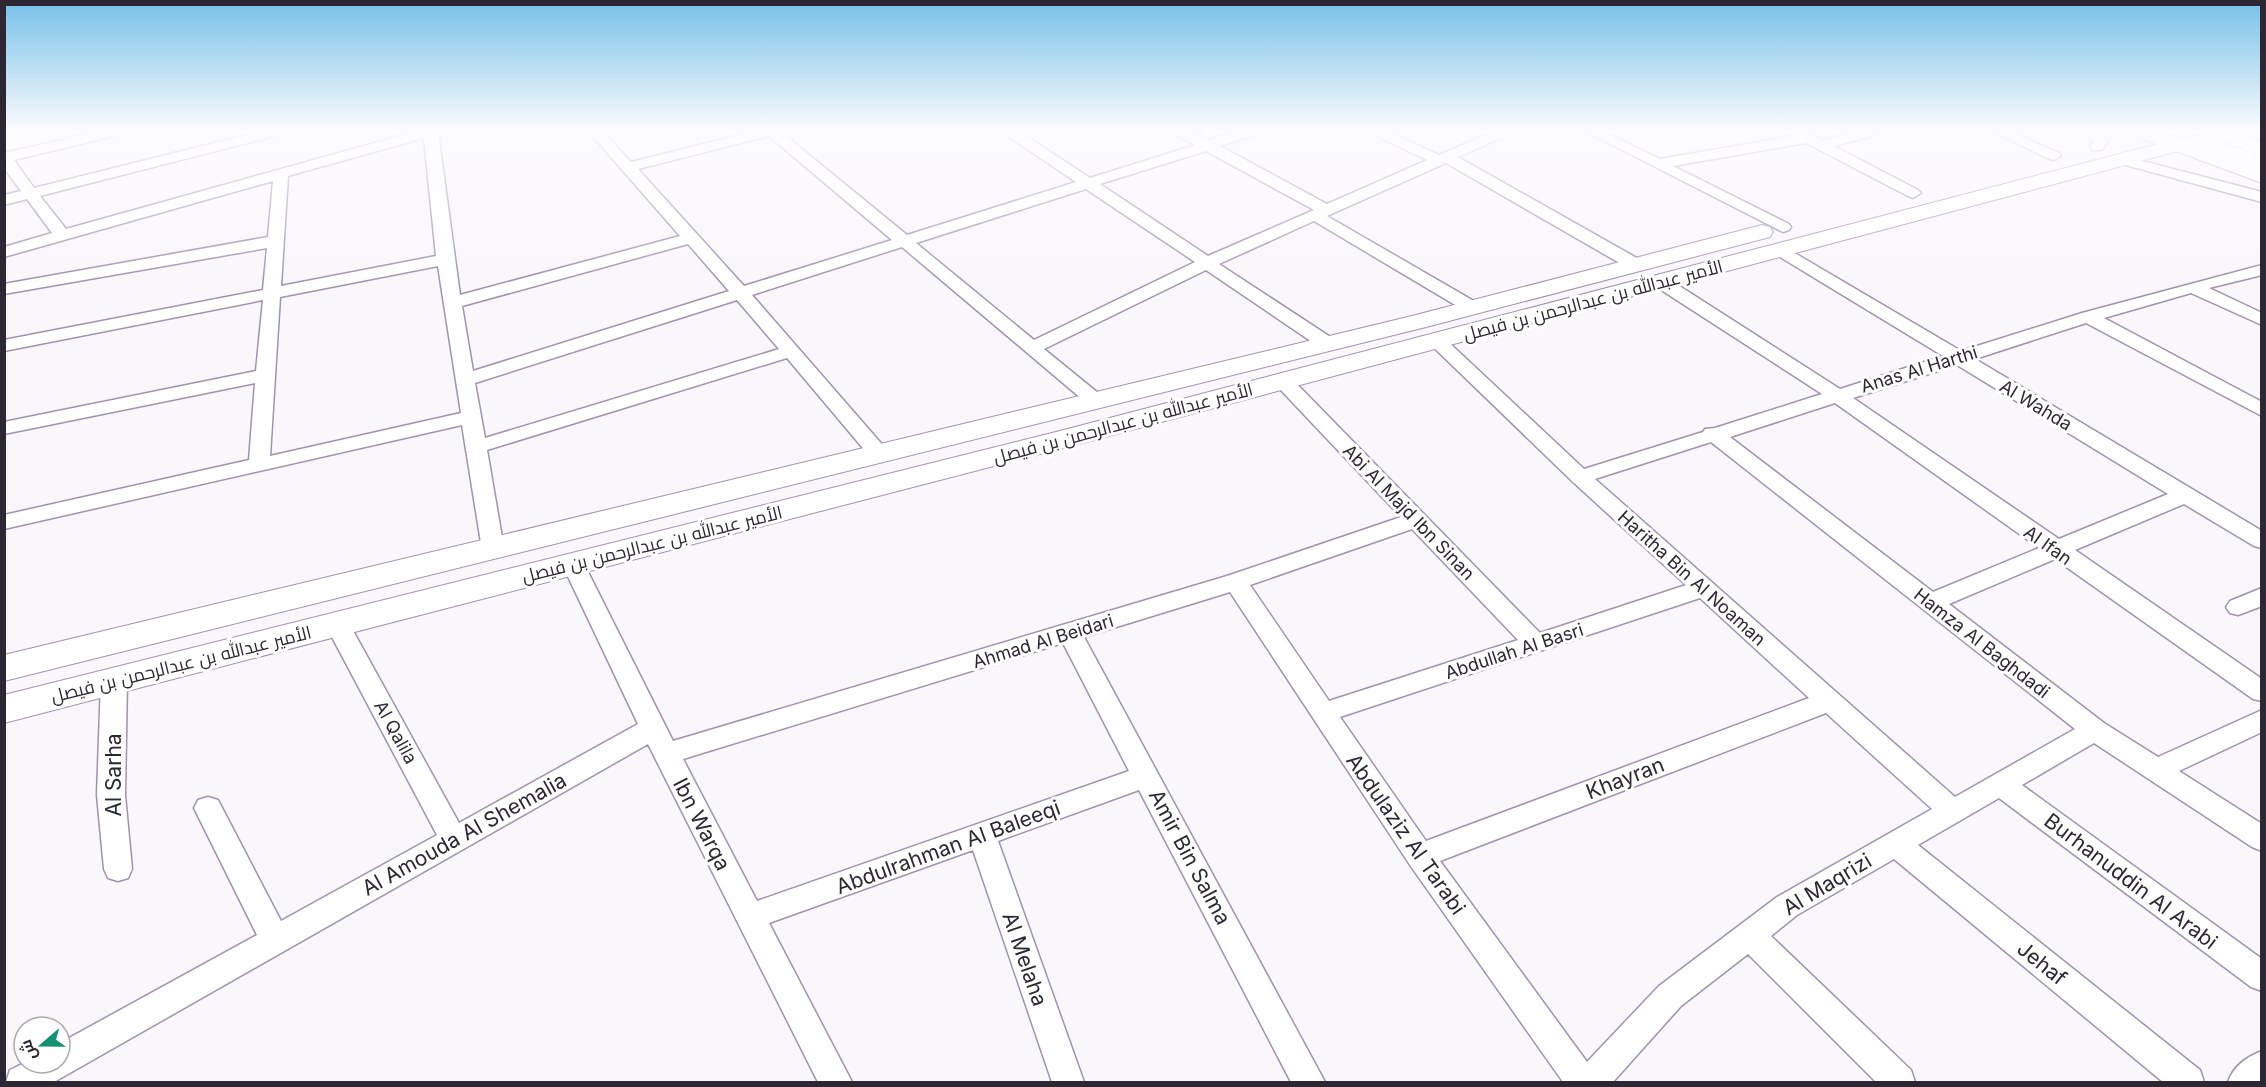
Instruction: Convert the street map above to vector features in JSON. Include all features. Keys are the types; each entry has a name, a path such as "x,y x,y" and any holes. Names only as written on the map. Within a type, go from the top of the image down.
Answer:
{"main road":[{"name":"الأمير عبدالله بن عبدالرحمن بن فيصل","path":"4,709 1661,282 1913,193 1952,183"},
{"name":"الأمير عبدالله بن عبدالرحمن بن فيصل","path":"4,668 1329,344 1636,265 1782,238 2024,183"}],"street":[{"path":"24,183 62,236"},
{"path":"4,200 68,183"},
{"path":"4,252 247,183"},
{"path":"258,464 280,183"},
{"path":"436,183 445,259 493,549"},
{"path":"643,183 879,454"},
{"path":"832,183 1096,401"},
{"path":"465,380 1088,183 1329,344"},
{"path":"1270,183 1321,212 1473,308"},
{"path":"1031,348 1208,263 1387,183"},
{"path":"1487,183 1636,265"},
{"name":"Al Wahda","path":"1689,183 1782,238 1958,358 2262,541"},
{"path":"1893,183 1913,193"},
{"path":"2208,183 2262,197"},
{"path":"452,303 692,238"},
{"path":"4,289 276,241"},
{"path":"4,346 445,259"},
{"name":"Anas Al Harthi","path":"1580,477 1712,433 2088,317 2193,286 2262,270"},
{"name":"Al Ifan","path":"1661,282 1836,395 2055,550 2262,692"},
{"path":"2193,286 2262,320"},
{"path":"2088,317 2262,410"},
{"name":"Haritha Bin Al Noaman","path":"1436,341 1580,477 1952,811"},
{"path":"476,447 791,351"},
{"path":"4,428 266,375"},
{"name":"Abi Al Majd Ibn Sinan","path":"1283,381 1535,643"},
{"path":"4,522 471,417"},
{"name":"Hamza Al Baghdadi","path":"1712,433 2095,730 2262,839"},
{"path":"1930,602 2185,495"},
{"name":"Ahmad Al Beidari","path":"666,754 1235,582 1416,520"},
{"name":"Ibn Warqa","path":"573,564 666,754 835,1083"},
{"name":"Abdulaziz Al Tarabi","path":"1235,582 1420,856 1582,1083"},
{"name":"Abdullah Al Basri","path":"1323,713 1704,588"},
{"path":"2238,607 2262,596"},
{"name":"Al Qalila","path":"337,624 454,840"},
{"name":"Amir Bin Salma","path":"1070,632 1310,1083"},
{"name":"Al Sarha","path":"114,681 111,795 118,869"},
{"name":"Khayran","path":"1420,856 1829,701"},
{"path":"2156,770 2262,720"},
{"name":"Al Amouda Al Shemalia","path":"72,1054 653,728"},
{"name":"Al Maqrizi","path":"1591,1083 1670,996 1787,906 2095,730"},
{"name":"Abdulrahman Al Baleeqi","path":"750,917 1146,776"},
{"name":"Burhanuddin Al Arabi","path":"2000,784 2262,978"},
{"path":"208,808 275,940"},
{"name":"Al Melaha","path":"982,835 1068,1083"},
{"name":"Jehaf","path":"1896,844 2188,1083"},
{"path":"1749,935 1899,1083"},
{"path":"2244,1083 2262,1067"},
{"name":"Al Amouda Al Shemalia","path":"22,1083 36,1075"}]}
